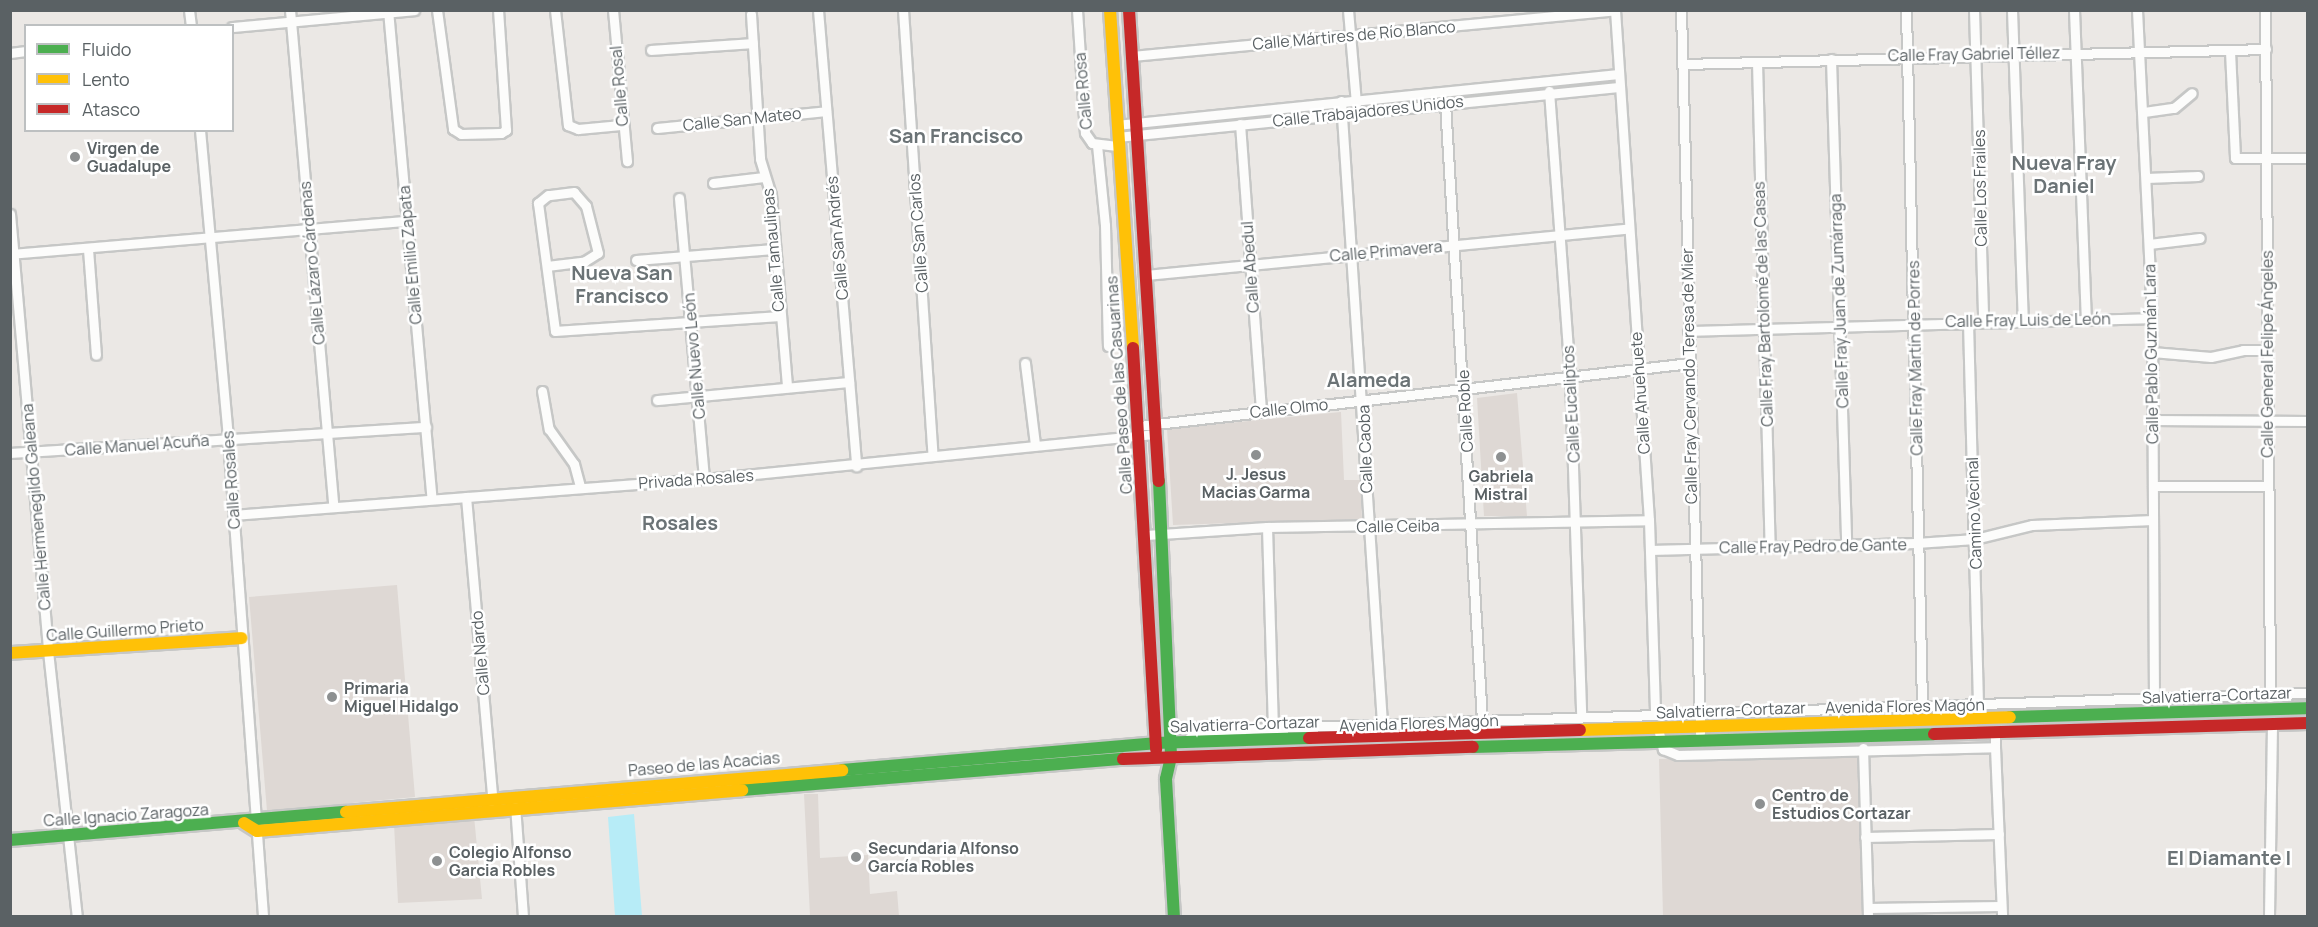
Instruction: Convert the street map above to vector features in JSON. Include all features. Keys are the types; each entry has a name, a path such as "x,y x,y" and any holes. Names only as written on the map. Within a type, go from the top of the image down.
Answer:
{"main road":[{"name":"Calle Paseo de las Casuarinas","path":"1110,10 1109,141 1140,431 1156,757"},
{"name":"Calle Paseo de las Casuarinas","path":"1129,10 1162,533 1170,742 1166,778"},
{"name":"Calle Guillermo Prieto","path":"10,653 242,638"},
{"name":"Salvatierra-Cortazar","path":"1155,743 2307,708"},
{"name":"Salvatierra-Cortazar","path":"1156,757 1675,741 1848,743 1995,733 2307,723"},
{"name":"Paseo de las Acacias","path":"257,825 1155,743"},
{"name":"Paseo de las Acacias","path":"515,802 1156,757"},
{"path":"1156,757 1166,778 1174,916"},
{"name":"Calle Ignacio Zaragoza","path":"10,840 244,823 257,825"}],"street":[{"path":"234,27 290,15 414,10"},
{"path":"437,10 453,129 461,134 501,133 506,130 498,10"},
{"path":"555,10 568,124 578,129 621,125"},
{"name":"Calle Rosal","path":"613,10 621,125 627,161"},
{"name":"Calle San Andrés","path":"818,10 856,466"},
{"name":"Calle San Carlos","path":"903,10 933,456"},
{"name":"Calle Rosa","path":"1077,10 1084,127 1088,139 1109,141"},
{"path":"1348,10 1357,112"},
{"name":"Calle Mártires de Río Blanco","path":"1131,56 1614,10"},
{"name":"Calle Ahuehuete","path":"1614,10 1627,229 1649,520 1654,712"},
{"name":"Calle Fray Cervando Teresa de Mier","path":"1681,10 1697,711 1701,741"},
{"name":"Calle Fray Martín de Porres","path":"1906,10 1915,323 1916,543 1922,705"},
{"name":"Calle Los Frailes","path":"1974,10 1983,321"},
{"path":"2012,10 2023,321"},
{"path":"2074,10 2086,319"},
{"name":"Calle Pablo Guzmán Lara","path":"2137,10 2144,112 2152,318 2154,698"},
{"name":"Calle General Felipe Ángeles","path":"2265,10 2270,697"},
{"name":"Calle Emilio Zapata","path":"388,12 432,500"},
{"name":"Calle Tamaulipas","path":"751,14 757,115 764,177 771,195 787,387"},
{"name":"Calle Lázaro Cárdenas","path":"290,15 333,506"},
{"path":"651,50 753,43"},
{"name":"Calle Fray Gabriel Téllez","path":"1683,64 2012,53 2266,49"},
{"path":"2230,51 2232,155 2238,159 2307,158"},
{"name":"Calle Fray Juan de Zumárraga","path":"1831,59 1846,543"},
{"name":"Calle Fray Bartolomé de las Casas","path":"1757,62 1770,546"},
{"name":"Calle Trabajadores Unidos","path":"1109,141 1136,129 1341,101 1618,74"},
{"name":"Calle Trabajadores Unidos","path":"1136,129 1240,124 1549,92 1619,87"},
{"name":"Calle Eucaliptos","path":"1549,92 1570,377 1581,717"},
{"path":"2144,112 2174,108 2192,93"},
{"name":"Calle Caoba","path":"1341,101 1364,400 1368,526 1382,724"},
{"name":"Calle Roble","path":"1445,103 1456,244 1482,720"},
{"name":"Calle San Mateo","path":"657,128 757,115 826,111"},
{"name":"Calle Abedul","path":"1240,124 1261,411"},
{"name":"Calle Rosales","path":"200,132 228,439 263,916"},
{"path":"1108,346 1105,225 1109,141"},
{"path":"2146,178 2198,176"},
{"path":"713,183 764,177"},
{"path":"547,266 585,261 598,253 586,206 580,194 548,195 538,203 552,323 559,332 780,316"},
{"name":"Calle Nuevo León","path":"679,198 699,398 704,479"},
{"name":"Calle Hermenegildo Galeana","path":"10,214 48,651 77,916"},
{"path":"13,254 406,221"},
{"name":"Calle Primavera","path":"1145,275 1627,229"},
{"path":"2149,244 2200,238"},
{"path":"88,249 96,355"},
{"path":"636,260 774,249"},
{"name":"Calle Fray Luis de León","path":"1689,331 1764,326 2152,318"},
{"name":"Camino Vecinal","path":"1968,322 1978,704"},
{"path":"2152,351 2217,357 2243,350 2267,350"},
{"path":"1025,363 1035,445"},
{"name":"Calle Olmo","path":"1140,431 1261,411 1464,390 1638,367 1690,363"},
{"path":"657,400 699,398 849,382"},
{"path":"542,391 549,429 574,464 580,487"},
{"path":"2152,420 2307,421"},
{"name":"Calle Manuel Acuña","path":"10,453 426,427"},
{"name":"Privada Rosales","path":"234,515 856,466 1140,431"},
{"path":"2153,486 2268,486"},
{"name":"Calle Nardo","path":"466,496 493,804"},
{"name":"Calle Ceiba","path":"1146,535 1267,527 1649,520"},
{"name":"Calle Fray Pedro de Gante","path":"1650,550 1846,543 1916,543 1975,539 2032,525 2153,520"},
{"path":"1267,527 1273,728"},
{"name":"Avenida Flores Magón","path":"1185,742 1190,733 1197,731 1581,717 1654,712 2154,698 2270,697 2307,693"},
{"path":"1674,712 1675,741"},
{"path":"2269,916 2272,725"},
{"path":"1658,728 1660,742 1667,753 1678,755 1848,743 1863,748 1995,747"},
{"path":"1995,733 2002,916"},
{"path":"1863,748 1868,912 2001,906"},
{"path":"515,802 523,916"},
{"path":"1865,837 1999,834"}],"shaded area":[{"name":"Gabriela Mistral","path":"1517,393 1527,516 1484,516 1477,398"},
{"name":"J. Jesus Macias Garma","path":"1341,412 1344,480 1360,480 1362,519 1173,525 1167,429"},
{"name":"Primaria Miguel Hidalgo","path":"397,585 415,797 267,811 249,597"},
{"name":"Centro de Estudios Cortazar","path":"1857,754 1867,916 1663,916 1659,759"},
{"name":"Secundaria Alfonso García Robles","path":"804,794 818,794 820,858 868,855 870,894 897,891 899,916 810,916"},
{"name":"Colegio Alfonso Garcia Robles","path":"474,816 482,899 398,903 394,824"}],"water":[{"path":"634,814 642,916 615,916 608,817"}],"traffic: fast":[{"path":"1159,481 1171,757 1166,779 1174,916"},
{"path":"2010,717 2308,708"},
{"path":"1473,747 1934,734"},
{"path":"842,770 1155,743 1309,738"},
{"path":"742,790 1123,759"},
{"path":"10,840 346,812"}],"traffic: slow":[{"path":"1110,10 1133,348"},
{"path":"10,653 242,638"},
{"path":"1580,730 2010,717"},
{"path":"346,812 842,770"},
{"path":"244,823 257,831 742,790"}],"traffic: jam":[{"path":"1129,10 1159,481"},
{"path":"1133,348 1156,749"},
{"path":"1934,734 2308,723"},
{"path":"1309,738 1580,730"},
{"path":"1123,759 1473,747"}],"place":[{"name":"Virgen de Guadalupe","path":"75,157"},
{"name":"J. Jesus Macias Garma","path":"1256,455"},
{"name":"Gabriela Mistral","path":"1501,457"},
{"name":"Primaria Miguel Hidalgo","path":"332,697"},
{"name":"Centro de Estudios Cortazar","path":"1760,804"},
{"name":"Secundaria Alfonso García Robles","path":"856,857"},
{"name":"Colegio Alfonso Garcia Robles","path":"437,861"}],"district":[{"name":"San Francisco","path":"956,135"},
{"name":"Nueva Fray Daniel","path":"2064,174"},
{"name":"Nueva San Francisco","path":"622,284"},
{"name":"Alameda","path":"1369,379"},
{"name":"Rosales","path":"680,522"},
{"name":"El Diamante I","path":"2229,857"}]}
